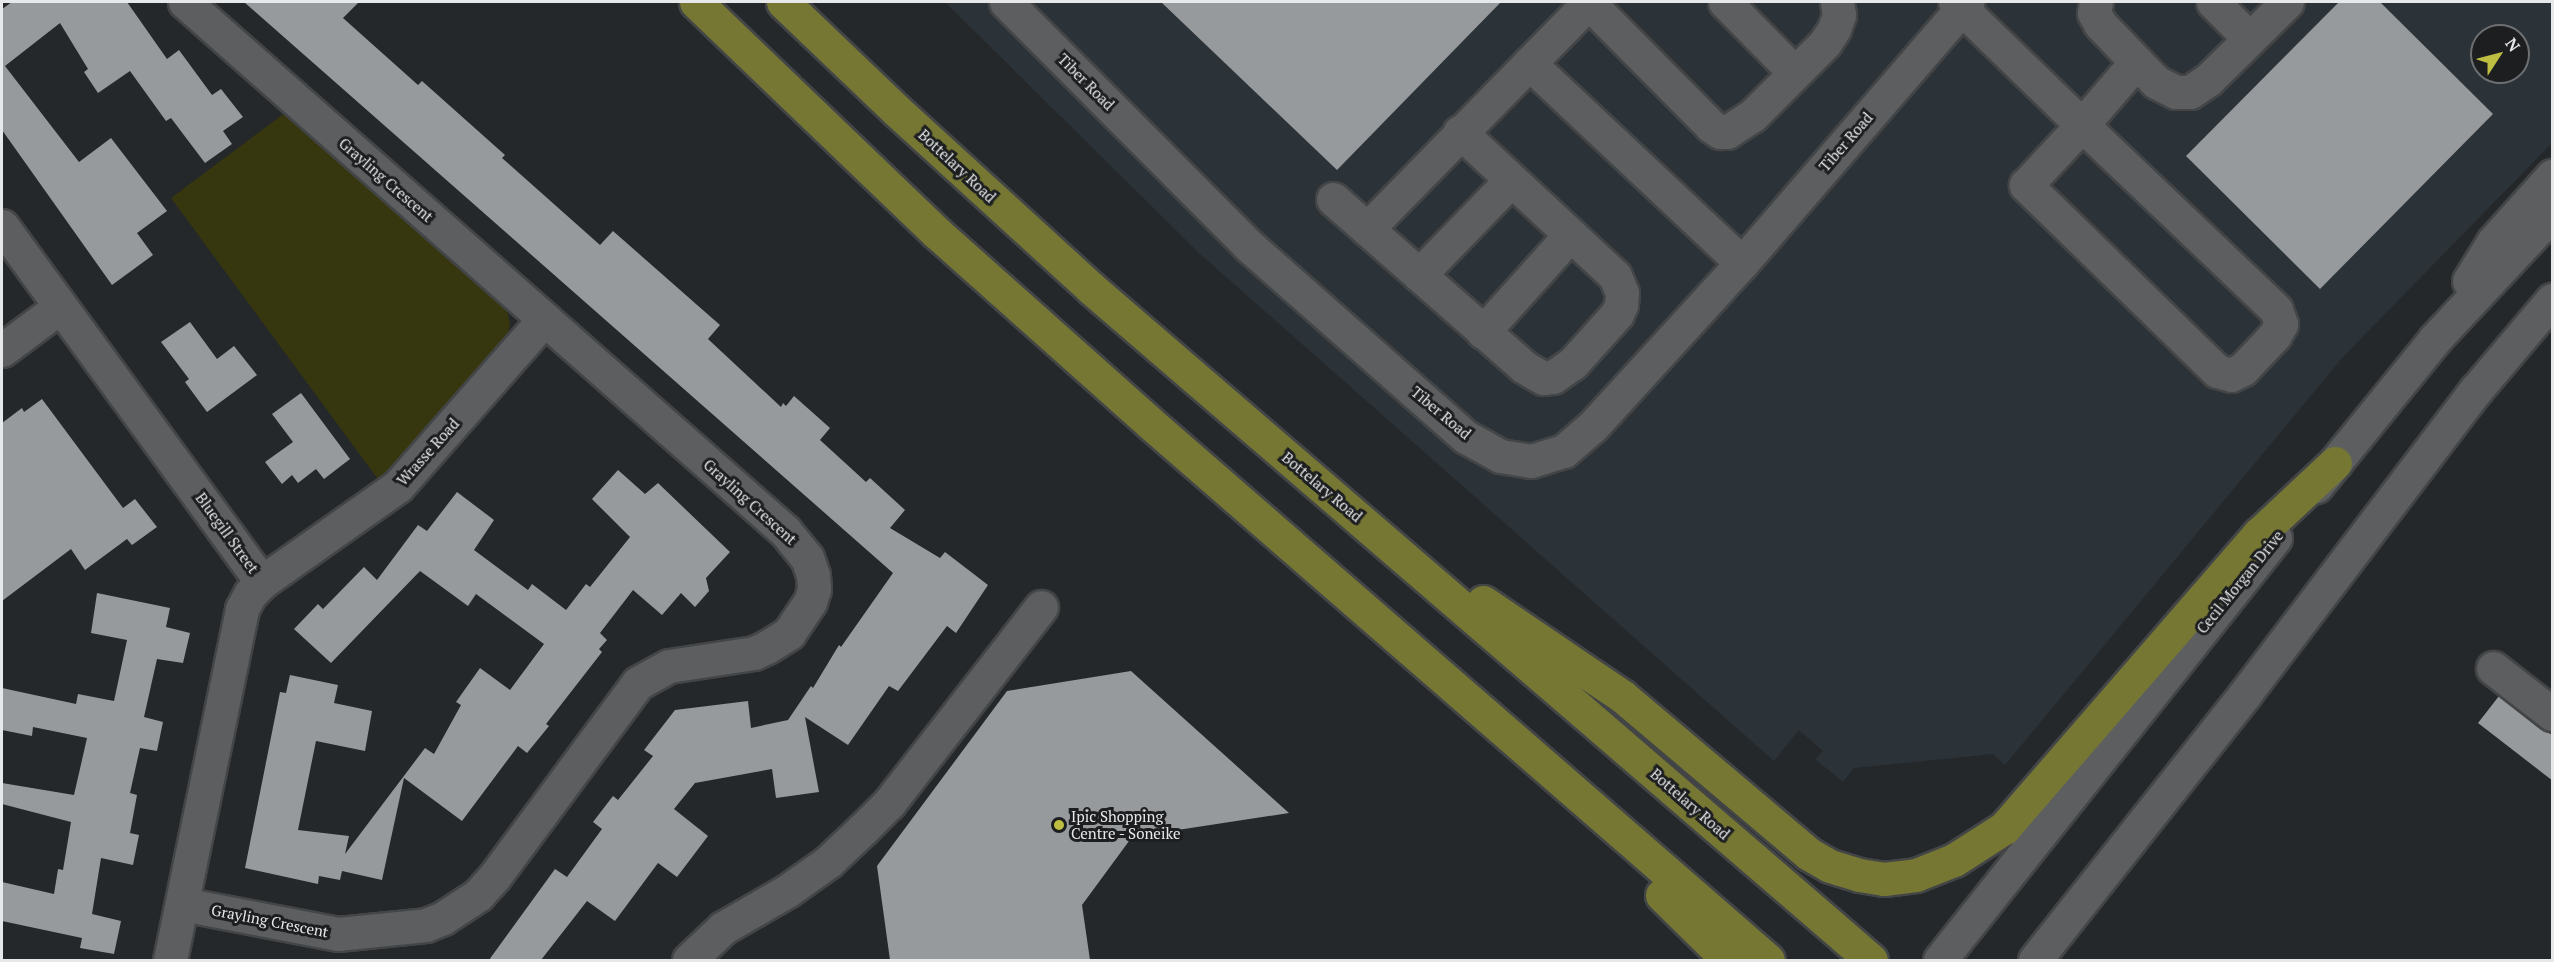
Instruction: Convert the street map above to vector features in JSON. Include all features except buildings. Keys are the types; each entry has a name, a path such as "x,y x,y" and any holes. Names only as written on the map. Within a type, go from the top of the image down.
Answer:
{"main road":[{"path":"696,2 937,233 1149,422 1768,960"},
{"name":"Bottelary Road","path":"783,2 912,125 1083,282 1872,960"},
{"path":"1353,513 1622,696 1809,854 1840,869 1884,879 1916,875 1954,860 2004,828 2259,534 2335,463"},
{"path":"1537,759 1621,853 1728,960"}],"street":[{"name":"Grayling Crescent","path":"182,904 338,934 426,925 443,918 478,895 495,876 638,683 669,666 754,653 789,633 810,602 813,575 798,545 185,2"},
{"path":"1367,229 1589,2 1720,132 1727,132 1745,122 1825,43 1839,15 1837,2"},
{"path":"1725,2 1794,72"},
{"path":"2096,2 2094,13 2100,24 2156,82 2176,92 2190,92 2208,80 2287,2"},
{"path":"2213,2 2250,39"},
{"path":"1961,4 2082,125 2276,310 2281,324 2275,335 2243,369 2231,375 2217,371 2026,186 2082,125 2136,62"},
{"name":"Tiber Road","path":"1022,7 1248,245 1466,437 1500,456 1531,461 1564,451 1592,426 1742,263 1961,4"},
{"path":"1529,63 1742,263"},
{"path":"1333,199 1524,367 1543,378 1553,377 1572,363 1617,314 1621,305 1622,293 1615,276 1461,132"},
{"path":"2435,339 2493,242 2553,176"},
{"path":"1419,275 1511,180"},
{"name":"Cecil Morgan Drive","path":"1940,960 2435,339 2553,214"},
{"name":"Bluegill Street","path":"2,226 262,582 250,594 242,609 170,960"},
{"path":"1483,332 1570,235"},
{"path":"2035,960 2245,694 2476,390 2553,300"},
{"path":"2,350 60,307"},
{"name":"Wrasse Road","path":"262,582 398,486 544,319"},
{"path":"689,960 723,928 787,891 828,862 889,803 1041,607"},
{"path":"2493,668 2553,714"}],"shaded area":[{"path":"945,2 2552,2 2552,143 2342,358 2005,765 1993,754 1854,768 1843,782 1815,759 1823,751 1799,730 1774,761 1200,254"},
{"path":"286,112 499,299 508,314 510,323 507,341 380,482 171,198"}],"place":[{"name":"Ipic Shopping Centre - Soneike","path":"1059,825"}]}
